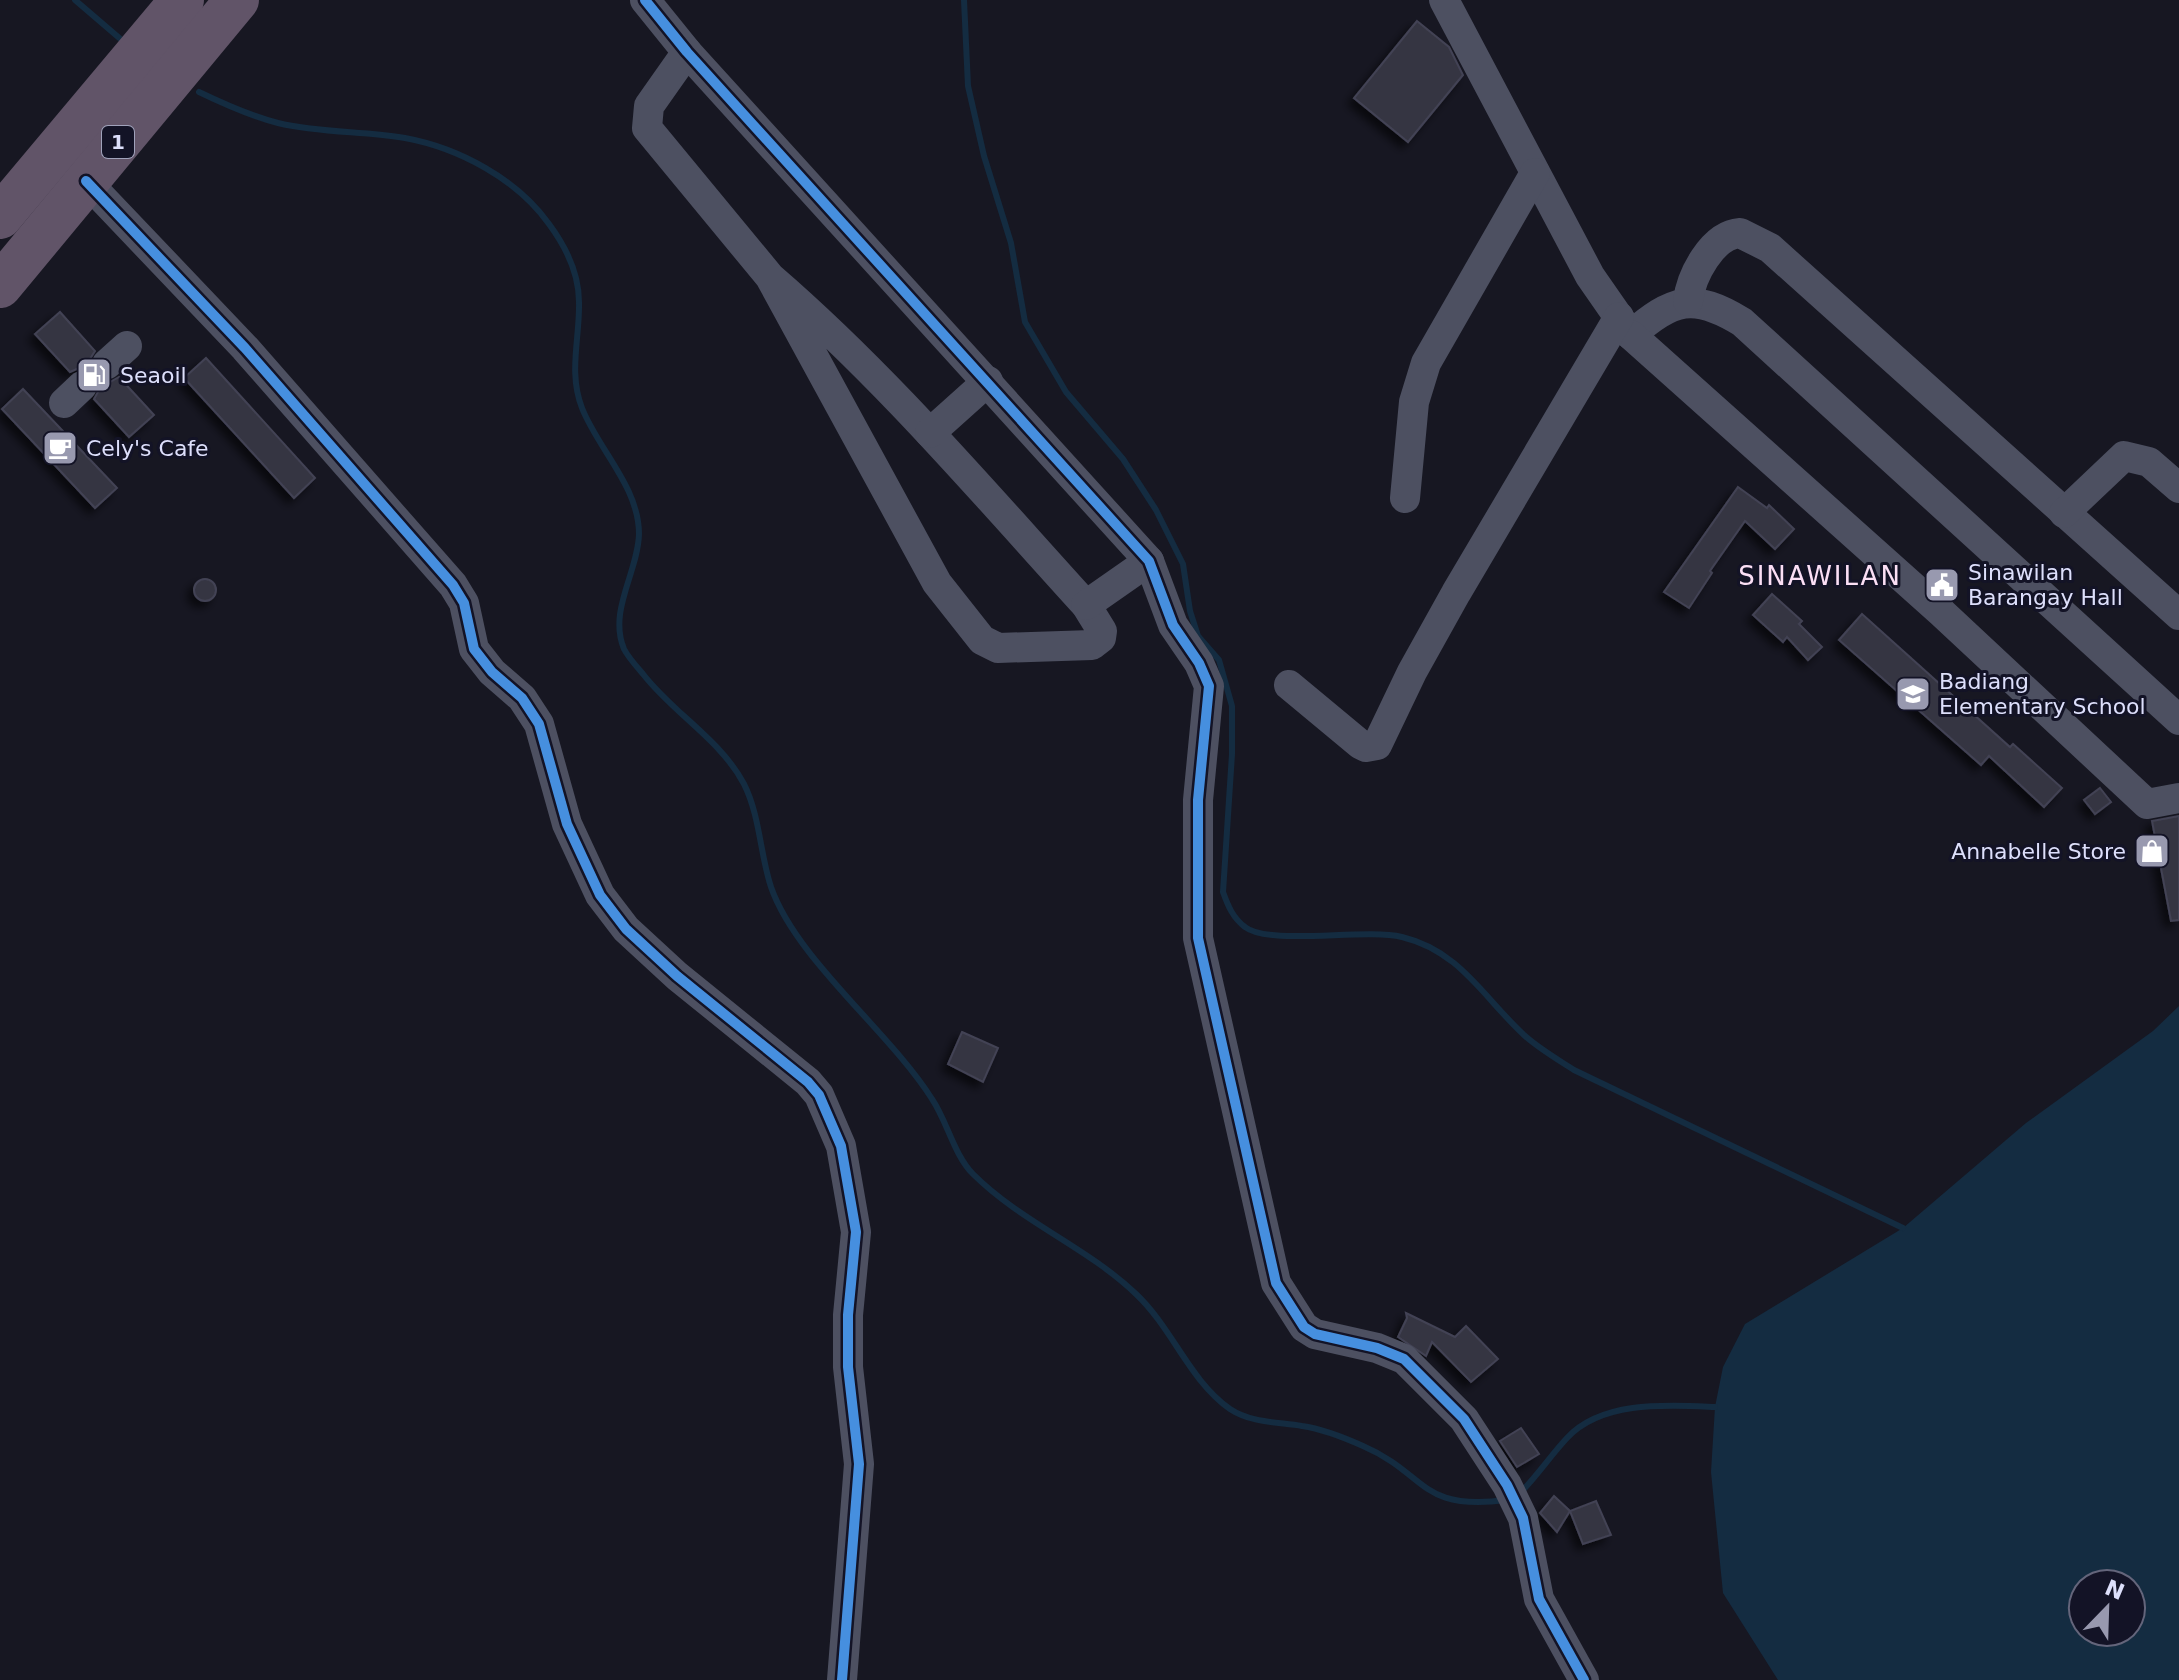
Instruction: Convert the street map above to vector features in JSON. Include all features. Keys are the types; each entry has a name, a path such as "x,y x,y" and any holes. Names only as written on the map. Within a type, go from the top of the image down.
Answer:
{"highway":[{"name":"1","path":"0,217 182,0"},
{"name":"1","path":"0,286 237,0"}],"street":[{"path":"645,0 687,52 1149,561 1173,625 1199,663 1209,686 1198,800 1198,938 1276,1283 1304,1327 1315,1334 1377,1348 1404,1359 1464,1419 1518,1507 1539,1599 1584,1680"},
{"path":"1444,0 1590,276 1625,326 1941,612 2147,804 2179,798"},
{"path":"687,52 649,106 647,128 770,277 826,324 1086,605 1102,631 1092,645 1007,648 982,640 937,583 770,277"},
{"path":"1405,498 1414,402 1426,363 1535,173"},
{"path":"86,181 245,348 453,585 464,603 474,649 492,672 522,698 539,724 567,824 583,862 600,895 626,929 819,1095 841,1146 856,1232 848,1315 848,1367 859,1464 842,1680"},
{"path":"1688,301 1695,275 1721,241 1732,234 1751,237 1770,248 2179,615"},
{"path":"1289,685 1360,744 1366,747 1377,745 1434,632 1567,400 1625,326 1688,301 1724,311 1742,322 2179,720"},
{"path":"930,433 988,381"},
{"path":"2064,513 2124,456 2149,462 2179,488"},
{"path":"1086,605 1149,561"}],"water":[{"path":"2179,1006 2179,1680 1778,1680 1723,1593 1711,1472 1715,1407 1723,1367 1745,1324 1903,1228 2026,1123 2153,1031"}],"building":[{"path":"1417,21 1449,47 1463,75 1408,142 1354,98"},
{"path":"60,312 95,351 90,359 91,371 79,368 70,372 35,334"},
{"path":"206,358 315,478 294,498 184,378"},
{"path":"119,377 154,415 129,437 94,399 99,390 98,379 110,382"},
{"path":"23,389 117,488 95,508 2,409"},
{"path":"1738,487 1767,508 1769,505 1794,529 1775,549 1745,521 1689,608 1664,592"},
{"path":"205,579 213,582 216,590 213,598 205,601 197,598 194,590 197,582"},
{"path":"1772,594 1802,621 1799,624 1822,647 1808,660 1787,637 1783,642 1753,615"},
{"path":"1862,614 2010,747 2013,744 2062,788 2044,807 1989,756 1981,765 1839,640"},
{"path":"2100,788 2111,802 2095,814 2084,800"},
{"path":"2179,816 2179,920 2171,921 2152,821"},
{"path":"962,1032 998,1048 983,1082 948,1064"},
{"path":"1406,1313 1455,1337 1466,1326 1498,1359 1471,1382 1432,1342 1426,1356 1398,1337 1407,1318"},
{"path":"1521,1428 1539,1454 1517,1467 1500,1441"},
{"path":"1554,1496 1570,1511 1557,1532 1540,1513"},
{"path":"1596,1501 1611,1535 1583,1544 1570,1511"}],"waterway":[{"path":"75,0 124,42"},
{"path":"964,0 968,86 984,156 1011,243 1025,322 1066,392 1123,459 1156,510 1183,564 1190,611 1198,636 1219,660 1232,706 1223,892 1234,916 1257,933 1295,936 1385,935 1422,944 1455,964 1524,1035 1574,1070 1903,1228"},
{"path":"199,92 278,123 405,138 446,149 504,180 521,193 549,224 566,251 577,281 579,315 575,368 578,395 589,423 625,484 637,517 637,548 619,620 624,649 655,688 710,740 734,768 749,796 767,874 783,914 822,968 914,1073 973,1174 1012,1206 1097,1262 1136,1294 1161,1323 1203,1384 1238,1414 1310,1427 1363,1446 1439,1495 1477,1502 1506,1500"},
{"path":"1523,1490 1567,1438 1598,1417 1617,1411 1657,1406 1715,1407"}],"cycle path":[{"path":"645,0 687,52 1149,561 1173,625 1199,663 1209,686 1198,800 1198,938 1276,1283 1304,1327 1315,1334 1377,1348 1404,1359 1464,1419 1507,1485 1523,1518 1539,1599 1584,1680"},
{"path":"86,181 245,348 453,585 464,603 474,649 492,672 522,698 539,724 567,824 600,895 626,929 677,976 808,1082 819,1095 841,1146 856,1232 848,1315 848,1367 859,1464 842,1680"}],"place":[{"name":"Seaoil","path":"94,375"},
{"name":"Cely's Cafe","path":"60,448"},
{"name":"Sinawilan Barangay Hall","path":"1942,585"},
{"name":"Badiang Elementary School","path":"1913,694"},
{"name":"Annabelle Store","path":"2152,851"}],"district":[{"name":"SINAWILAN","path":"1820,576"}]}
